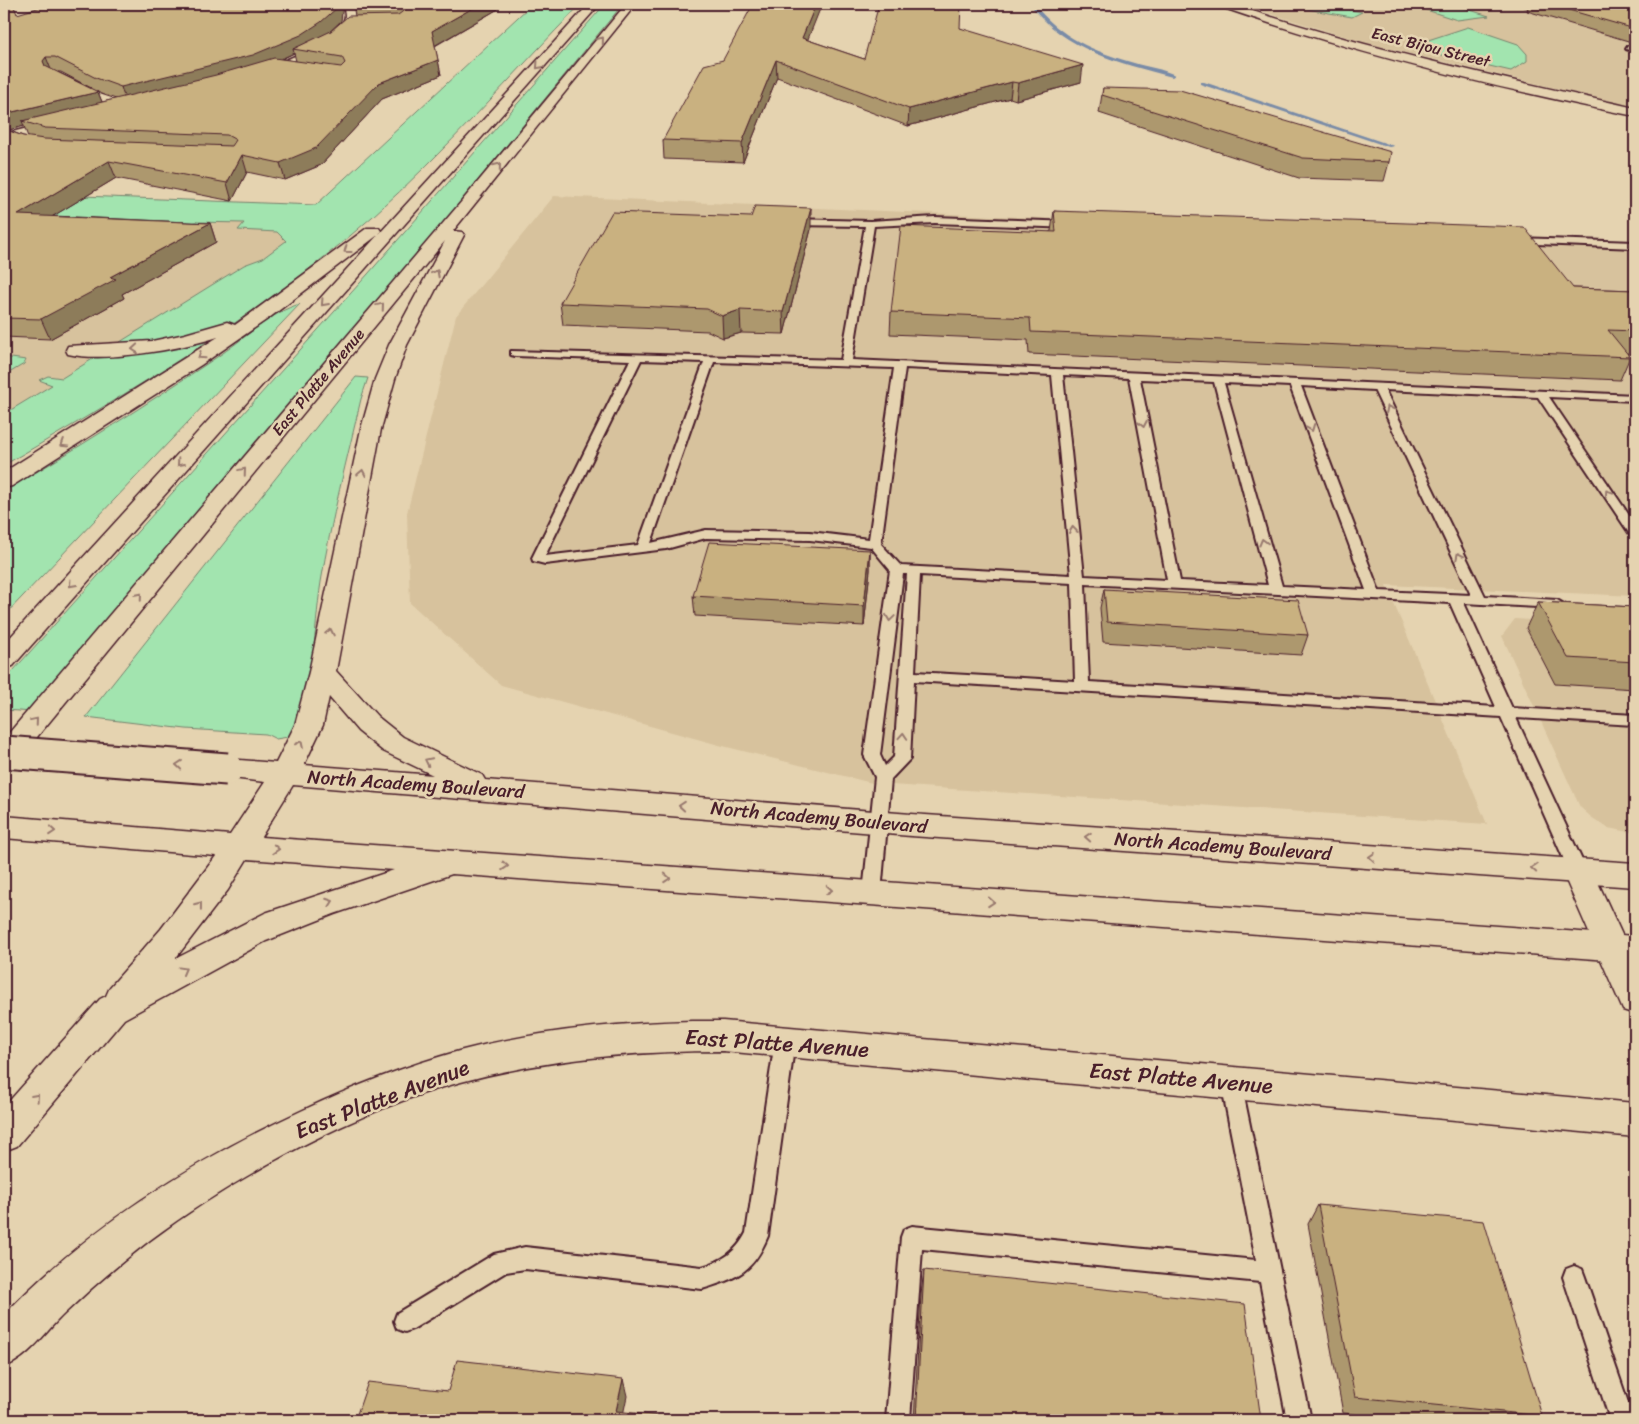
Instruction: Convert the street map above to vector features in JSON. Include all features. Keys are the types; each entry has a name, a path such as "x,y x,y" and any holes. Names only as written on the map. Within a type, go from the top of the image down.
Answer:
{"main road":[{"path":"245,78 278,67 326,44 346,25 351,14 348,4"},
{"path":"4,660 427,188 595,4"},
{"name":"East Platte Avenue","path":"4,758 467,204 631,4"},
{"name":"East Bijou Street","path":"1222,4 1302,31 1362,48 1635,112"},
{"path":"346,25 362,25"},
{"path":"278,67 302,71"},
{"path":"7,137 75,121"},
{"path":"7,137 30,146"},
{"path":"4,481 194,361 280,301 427,188"},
{"path":"4,1134 173,938 217,881 286,774 309,725 322,672 371,428 385,379 398,345 458,232 467,204"},
{"path":"75,350 120,350 188,341 239,322 280,301"},
{"path":"322,672 368,724 393,744 487,790"},
{"name":"North Academy Boulevard","path":"4,752 877,822 1635,875"},
{"path":"4,827 240,847 1623,948"},
{"path":"112,1009 254,932 279,921 346,896 457,863"},
{"path":"1578,871 1623,948 1635,1000"},
{"name":"East Platte Avenue","path":"4,1346 79,1272 142,1220 198,1183 270,1143 352,1106 418,1080 478,1062 608,1039 666,1035 723,1036 1635,1120"}],"lane":[{"path":"782,222 870,224 935,220 1083,225"},
{"path":"846,364 870,224"},
{"path":"1507,240 1635,245"},
{"path":"515,353 900,365 1635,398"},
{"path":"637,357 542,559 666,545 706,534 810,536 875,544 896,570 872,755 882,777 872,893"},
{"path":"643,548 710,359"},
{"path":"875,544 900,365"},
{"path":"1057,372 1078,578 1082,686"},
{"path":"1134,376 1174,583"},
{"path":"1218,380 1276,589"},
{"path":"1294,383 1374,594"},
{"path":"1378,386 1480,600"},
{"path":"1541,394 1635,533"},
{"path":"896,570 1568,605"},
{"path":"882,777 902,759 914,571"},
{"path":"1454,599 1578,871"},
{"path":"907,676 1634,720"},
{"path":"405,1321 502,1262 525,1258 702,1278 722,1272 745,1257 757,1236 785,1041"},
{"path":"1231,1082 1299,1420"},
{"path":"898,1420 912,1237 1270,1272"},
{"path":"1574,1277 1622,1420"}],"shaded area":[{"path":"1239,4 1635,4 1635,107 1370,44"},
{"path":"4,193 316,205 293,282 128,392 4,465"},
{"path":"554,196 1635,245 1635,596 1386,585 1487,824 876,784 719,745 501,685 410,603 407,513 456,316"},
{"path":"1515,619 1635,626 1635,833 1608,828 1580,807 1502,636"}],"green space":[{"path":"532,4 581,4 426,166 372,217 330,253 241,319 100,409 4,465 4,414 52,385 39,380 48,376 62,378 244,265 263,258 286,241 277,232 238,230 244,223 195,222 183,227 4,219 4,193 316,205"},
{"path":"605,4 623,4 405,269 33,712 4,710 4,681 368,274"},
{"path":"1310,4 1362,12 1352,17 1301,8"},
{"path":"1451,4 1489,16 1457,20 1414,6"},
{"path":"1468,27 1518,44 1527,54 1527,61 1511,71 1416,49 1413,45"},
{"path":"300,304 4,616 4,491 138,409 279,313"},
{"path":"4,357 26,360 24,364 4,376"},
{"path":"356,377 368,378 361,399 340,490 321,582 309,681 304,701 288,737 276,739 266,734 186,729 86,717"}],"building":[{"path":"4,4 13,4 17,14 51,4 338,4 338,7 321,22 301,35 253,55 121,87 96,78 55,57 46,57 43,61 45,66 98,92 4,114"},
{"path":"353,4 480,4 432,31 438,60 379,83 316,148 280,163 242,155 227,183 109,161 18,215 210,223 110,277 116,279 41,319 4,318 4,129 23,136 44,139 232,146 236,140 227,135 45,128 22,121 216,75 274,58 341,67 345,63 342,57 293,49 331,31 348,16 398,15 406,9 398,5 353,6"},
{"path":"753,4 816,4 802,38 864,59 879,4 961,4 960,28 1083,65 1018,83 1012,82 909,109 776,60 742,143 663,140 704,65 723,60"},
{"path":"1548,4 1635,4 1635,29"},
{"path":"1103,88 1180,90 1391,152 1389,162 1303,158 1102,95"},
{"path":"755,206 811,208 783,312 740,310 722,316 707,309 560,303 612,212 751,217"},
{"path":"1054,211 1524,227 1573,288 1635,290 1635,331 1608,330 1630,357 1031,332 1030,318 891,312 901,226 1056,232"},
{"path":"709,542 870,550 864,606 693,596"},
{"path":"1104,589 1298,600 1308,635 1107,622"},
{"path":"1538,602 1635,607 1635,662 1568,658"},
{"path":"1318,1205 1484,1221 1542,1416 1355,1397"},
{"path":"924,1270 1245,1304 1261,1420 916,1420"},
{"path":"457,1360 623,1379 616,1411 695,1420 355,1420 368,1382 448,1391"}],"waterway":[{"path":"1032,4 1044,20 1059,33 1076,43 1114,59 1172,75"},
{"path":"1202,83 1391,146"}]}
